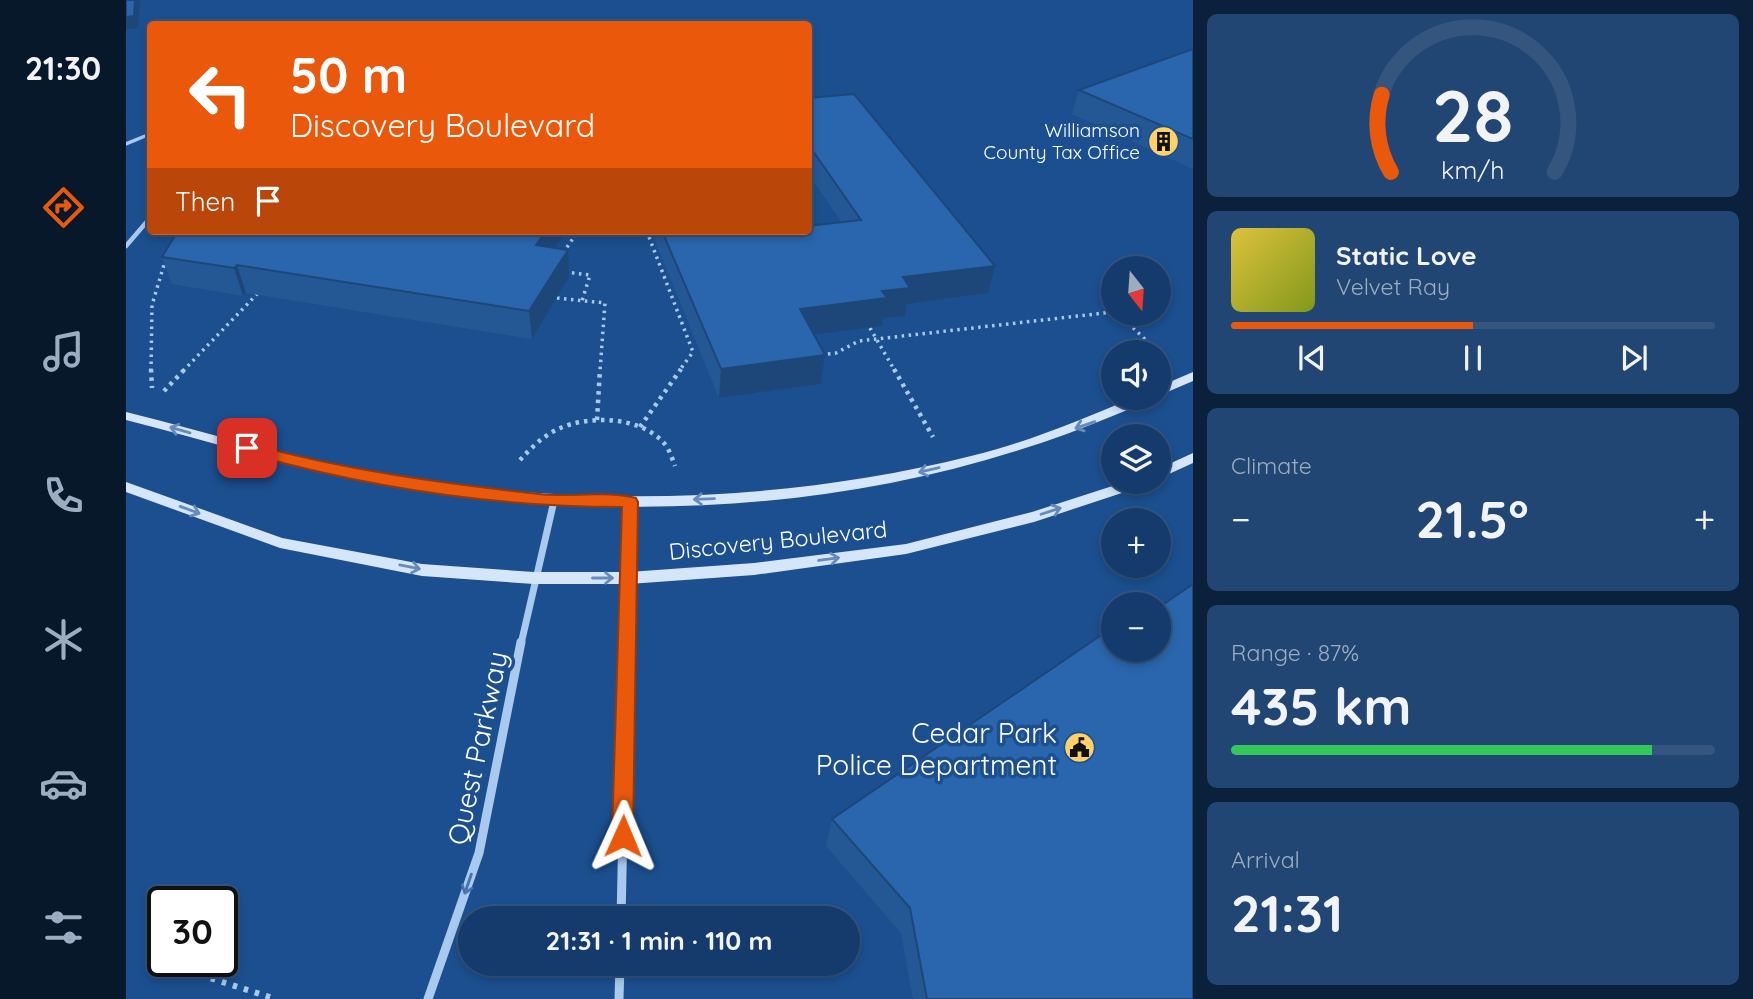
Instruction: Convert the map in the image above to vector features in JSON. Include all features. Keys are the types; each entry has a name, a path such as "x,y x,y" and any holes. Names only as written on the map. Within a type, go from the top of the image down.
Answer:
{"street":[{"path":"1171,386 1193,376"},
{"name":"Discovery Boulevard","path":"126,416 293,461 418,485 554,501 630,502 758,497 880,482 1006,452 1120,410"},
{"path":"1171,468 1193,457"},
{"name":"Discovery Boulevard","path":"126,487 280,543 422,570 534,578 629,578 754,569 906,549 1034,517 1104,494"},
{"name":"Quest Parkway","path":"428,999 479,853 534,578 554,501"},
{"path":"621,906 630,502"},
{"path":"619,999 620,976"}],"lane":[{"path":"126,144 147,135"},
{"path":"126,246 147,222"}],"path":[{"path":"559,260 575,235"},
{"path":"640,427 693,352 649,237"},
{"path":"152,388 150,326 153,291 167,256"},
{"path":"565,271 590,275 582,301"},
{"path":"164,391 266,285"},
{"path":"557,298 605,303 597,420"},
{"path":"818,356 836,353 859,341 1101,313"},
{"path":"1131,326 1146,340"},
{"path":"870,328 933,437"},
{"path":"520,460 533,443 545,434 569,424 597,420 619,421 640,427 665,443 675,466"},
{"path":"206,977 275,999"}],"building":[{"path":"126,0 135,0 134,16 126,17"},
{"path":"1193,49 1193,139 1079,90"},
{"path":"854,94 995,266 903,277 910,288 882,291 887,298 800,309 825,355 721,369 664,235 812,235 812,226 861,220 812,150 812,98"},
{"path":"176,235 543,235 536,245 568,250 529,311 237,265 234,268 162,257"},
{"name":"Cedar Park Police Department","path":"1193,584 1193,999 927,999 910,908 832,819 1101,635 1101,662 1171,662 1171,599"}],"place":[{"name":"Williamson County Tax Office","path":"1163,141"},
{"name":"Cedar Park Police Department","path":"1080,748"}],"route":[{"path":"247,448 293,461 418,485 554,501 630,502 623,836"}]}
